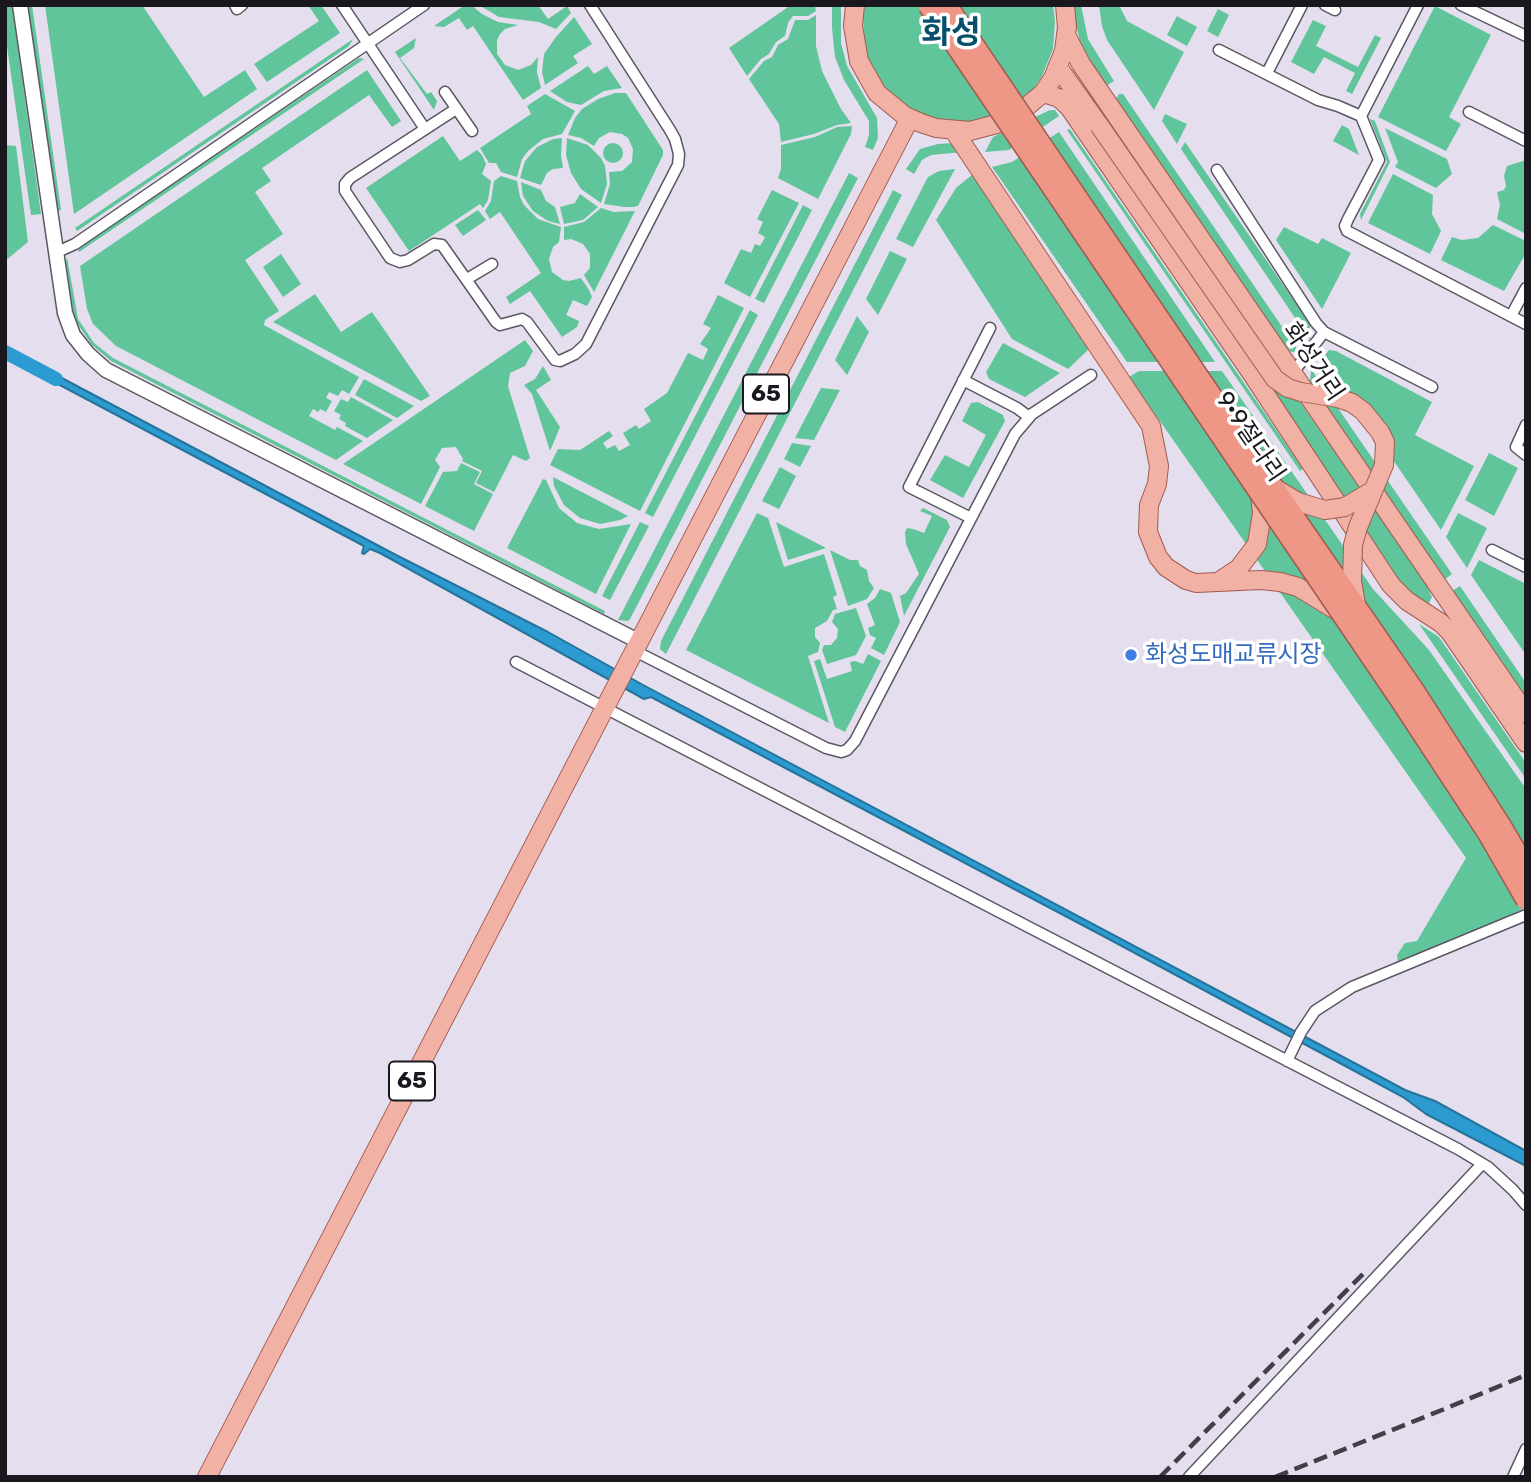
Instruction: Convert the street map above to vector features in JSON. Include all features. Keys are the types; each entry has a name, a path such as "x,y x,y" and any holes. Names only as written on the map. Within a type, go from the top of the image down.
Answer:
{"highway":[{"name":"9·9절다리","path":"928,5 1349,610 1526,900"},
{"name":"9·9절다리","path":"947,5 1267,492"},
{"name":"9·9절다리","path":"1349,610 1414,690 1526,869"}],"main road":[{"path":"855,5 853,26 859,61 877,93 910,118 936,128 954,131 970,131 1004,122 1043,93 1064,51 1065,5"},
{"name":"화성거리","path":"1066,36 1081,64 1526,714"},
{"path":"954,131 1151,426 1159,466 1147,525 1152,544 1166,567 1196,583 1261,580 1280,582 1298,587 1349,610 1353,545 1386,456 1385,442 1374,421 1352,403 1288,388 1275,379 1058,66"},
{"path":"1043,93 1059,98 1069,107 1252,374 1391,585 1407,601 1450,632 1526,743"},
{"name":"65","path":"207,1477 606,709 635,645 910,118"},
{"path":"1217,582 1239,568 1253,552 1267,492 1325,510 1355,503 1377,486"}],"street":[{"path":"20,5 65,313 73,335 88,354 106,370 635,645 826,748 841,752 847,750 855,741 1015,434 1029,417 1091,374"},
{"path":"235,5 237,9 242,5"},
{"path":"342,5 425,129"},
{"path":"55,253 75,244 425,5"},
{"path":"456,109 350,178 345,184 345,191 390,258 400,262 408,260 434,244 442,244 496,322 500,325 522,319 527,322 555,360 560,361 575,354 586,344 678,165 679,154 675,139 590,5"},
{"path":"1361,116 1418,5"},
{"path":"1461,5 1526,36"},
{"path":"1267,73 1299,6"},
{"path":"1219,50 1318,100 1361,116 1379,160 1348,219 1345,226 1347,231 1526,324"},
{"path":"444,92 472,131"},
{"path":"1469,112 1526,141"},
{"path":"1217,170 1324,332 1432,387"},
{"path":"467,279 492,264"},
{"path":"1511,316 1526,288"},
{"path":"971,518 909,487 990,328"},
{"path":"1292,374 1324,332"},
{"path":"963,380 1029,417"},
{"path":"1526,425 1516,447 1526,454"},
{"path":"1492,550 1526,567"},
{"path":"516,662 1458,1149 1482,1164 1513,1190 1526,1205"},
{"path":"1287,1061 1315,1011 1352,987 1526,915"},
{"path":"1189,1477 1482,1164"},
{"path":"1513,1477 1526,1449"}],"green space":[{"path":"5,5 12,5 41,214 31,215 5,32"},
{"path":"28,5 32,5 61,210 57,211"},
{"path":"45,5 142,5 204,97 245,70 257,89 74,214"},
{"path":"308,5 321,5 340,33 267,82 254,64 319,21"},
{"path":"465,5 471,5 498,22 518,25 505,29 500,34 497,54 505,65 518,70 531,65 538,57 537,72 541,88 523,100 473,26 467,30 459,18 444,27 434,26"},
{"path":"479,5 538,5 548,19 567,6 571,13 556,29 539,22 499,17"},
{"path":"791,5 815,5 816,11 808,16 793,16 785,36 776,42 769,54 761,59 747,76 729,48"},
{"path":"832,5 841,5 841,43 847,66 877,118 878,138 873,150 865,147 869,135 869,121 844,80 835,57"},
{"path":"865,5 1053,5 1053,49 1042,76 1024,98 1000,114 972,122 944,122 904,106 883,86 869,61 865,47"},
{"path":"1072,5 1081,5 1088,39 1114,81 1106,86 1080,43"},
{"path":"1099,5 1119,5 1127,21 1184,52 1154,110 1107,40"},
{"path":"1435,6 1491,35 1449,117 1461,124 1446,151 1378,117"},
{"path":"1218,9 1229,15 1218,37 1207,31"},
{"path":"816,15 816,46 822,71 851,123 781,142 779,124 749,79 764,61 772,57 778,45 788,39 795,20 808,20"},
{"path":"1177,16 1197,27 1187,46 1167,35"},
{"path":"574,17 592,44 573,56 578,63 545,85 542,72 544,54"},
{"path":"1313,20 1326,26 1316,46 1358,67 1375,35 1381,38 1352,94 1346,91 1355,73 1324,57 1314,74 1291,62"},
{"path":"416,38 414,48 400,58 427,94 431,92 437,101 434,110 395,52"},
{"path":"353,39 349,46 77,231 75,228"},
{"path":"359,58 364,59 79,252 78,248"},
{"path":"588,66 594,74 607,66 622,88 604,91 581,105 567,102 550,91"},
{"path":"367,70 401,121 392,127 369,95 262,168 271,181 255,192 283,234 245,260 279,311 265,320 264,325 359,377 349,394 342,390 338,396 329,392 326,398 332,401 326,412 313,409 309,416 363,441 336,460 116,346 93,324 87,309 80,266"},
{"path":"615,93 626,93 663,150 638,206 633,207 604,204 610,184 609,172 622,171 632,162 633,149 628,138 610,132 599,138 594,146 581,138 568,135 582,109"},
{"path":"545,94 575,111 562,134 543,139 528,151 522,159 517,177 501,172 496,163 489,163 480,148 531,114 527,106"},
{"path":"1119,94 1123,94 1300,353 1287,351 1115,100"},
{"path":"1055,110 1059,116 1009,150 985,152 993,137"},
{"path":"1165,114 1187,124 1177,144 1162,121"},
{"path":"1370,119 1375,121 1390,162 1361,220 1360,214 1387,162"},
{"path":"1342,125 1349,129 1359,155 1333,141"},
{"path":"852,126 851,134 818,199 778,178 781,169 781,145 815,137 837,127"},
{"path":"1385,128 1447,159 1452,174 1436,188 1395,167 1398,162"},
{"path":"1070,129 1303,469 1300,471 1067,130"},
{"path":"1059,132 1215,362 1127,362 992,167 1012,162"},
{"path":"443,136 460,161 477,150 482,155 486,164 482,174 491,181 488,200 483,208 480,204 409,251 366,188"},
{"path":"562,138 563,168 547,173 541,185 520,178 525,161 537,147 553,139"},
{"path":"567,138 588,145 601,158 607,184 601,203 581,189 571,173 566,155"},
{"path":"1185,142 1310,324 1310,340 1181,149"},
{"path":"609,143 617,143 623,153 617,163 609,163 603,157 603,149"},
{"path":"952,143 963,152 931,155 922,160 914,174 906,169 920,149"},
{"path":"5,145 16,146 28,242 5,261"},
{"path":"1526,160 1526,234 1497,219 1500,205 1497,192 1504,190 1506,186 1504,176 1507,166"},
{"path":"955,169 913,247 896,239 928,177 939,171"},
{"path":"849,173 858,178 630,619 618,620"},
{"path":"973,174 1090,348 1068,369 1012,339 936,220 956,188"},
{"path":"1393,174 1433,195 1432,214 1441,231 1430,254 1368,223"},
{"path":"501,176 517,181 524,205 538,219 561,227 559,242 553,247 549,259 552,272 563,280 581,278 592,297 587,306 573,300 566,315 579,321 577,327 562,337 530,291 510,304 506,297 541,273 500,212 490,219 485,211 491,201 494,181"},
{"path":"521,182 541,190 546,201 555,207 560,224 548,221 533,211 523,196"},
{"path":"772,190 799,203 750,297 724,283 741,249 751,253 755,244 760,246 765,237 758,233 763,222 757,219"},
{"path":"893,190 902,195 666,654 660,649 661,641"},
{"path":"580,194 598,207 583,220 564,224 560,207 575,203"},
{"path":"803,205 812,210 764,303 755,299"},
{"path":"601,208 614,212 635,211 594,292 584,275 590,268 590,254 583,244 571,239 564,240 564,227 584,222"},
{"path":"478,210 486,220 463,236 455,225"},
{"path":"1493,225 1526,241 1526,253 1504,291 1441,260 1452,237 1462,240 1478,238"},
{"path":"1284,227 1318,244 1322,238 1351,253 1322,309 1276,240"},
{"path":"890,251 907,259 878,315 866,299"},
{"path":"281,254 301,284 283,297 263,267"},
{"path":"67,257 78,319 94,343 113,358 605,611 604,614 111,361 92,345 75,320 65,266"},
{"path":"315,294 341,332 372,312 430,396 421,401 273,322"},
{"path":"718,295 744,308 640,511 550,465 558,449 580,450 609,431 613,436 603,443 607,449 615,445 619,451 630,445 623,433 636,425 639,429 651,421 644,409 667,393 688,353 703,360 708,349 700,344 711,328 703,324"},
{"path":"750,310 758,315 653,517 645,513"},
{"path":"857,316 869,332 847,375 835,360"},
{"path":"525,340 533,351 525,366 510,373 508,386 530,458 526,461 513,455 494,492 476,483 482,471 462,461 456,447 442,448 435,460 440,467 421,504 343,464"},
{"path":"1003,343 1060,373 1025,397 989,379 986,372"},
{"path":"1264,350 1426,584 1432,597 1429,603 1423,604 1401,584 1386,565 1251,359"},
{"path":"1329,350 1336,351 1432,402 1415,435 1474,466 1441,530 1323,358"},
{"path":"543,366 551,380 536,390 560,427 550,451 532,394 524,385 535,379"},
{"path":"1311,369 1452,574 1444,580 1310,383"},
{"path":"1139,371 1222,371 1373,589 1429,650 1526,789 1526,907 1497,922 1398,963 1397,955 1405,943 1417,941 1466,858 1129,377"},
{"path":"364,379 414,406 397,418 355,395"},
{"path":"821,388 840,390 814,440 795,438"},
{"path":"351,397 393,420 367,438 345,426 346,423 339,419 341,415 334,411 341,399 348,402"},
{"path":"978,402 1003,415 1005,421 963,498 930,480 945,455 969,467 986,435 962,421 971,403"},
{"path":"792,443 811,446 800,467 784,459"},
{"path":"1489,453 1518,468 1494,516 1465,500"},
{"path":"461,463 480,472 474,484 493,494 474,531 425,506 443,472 457,471"},
{"path":"780,467 796,476 779,509 762,501"},
{"path":"553,477 628,516 600,524 580,518 564,505 554,486"},
{"path":"543,479 546,480 559,508 577,523 599,529 631,524 596,594 507,548"},
{"path":"923,508 947,520 950,527 904,616 900,596 906,593 919,574 906,544 905,532 907,528 924,533 932,516 920,511"},
{"path":"757,513 768,518 784,567 824,554 837,595 833,597 837,609 833,610 827,621 815,628 815,637 820,643 818,652 808,656 829,723 686,650"},
{"path":"1458,513 1487,528 1467,568 1446,537"},
{"path":"640,522 649,526 610,600 602,596"},
{"path":"776,522 826,548 788,560"},
{"path":"830,550 850,560 858,560 860,566 867,570 869,581 874,588 867,599 848,606"},
{"path":"1479,560 1526,584 1526,655 1471,575"},
{"path":"1460,586 1526,683 1526,699 1452,591"},
{"path":"880,589 891,593 900,622 884,655 871,648 876,638 870,635 868,628 875,625 867,604 875,598"},
{"path":"856,608 866,636 856,655 827,664 822,650 824,645 831,645 837,638 838,629 832,622 835,614"},
{"path":"1419,624 1439,637 1526,763 1526,779"},
{"path":"868,654 881,661 845,732 835,727 814,661 820,659 827,679 852,671 850,662 863,664"}],"water":[{"path":"41,367 396,555 548,632 1405,1090 1435,1101 1526,1151 1526,1166 1426,1114 1403,1097 1105,937 651,697 644,699 380,553 370,549 362,553 364,546 39,374"}],"waterway":[{"path":"5,352 56,379"}],"railway":[{"path":"1160,1477 1367,1270"},
{"path":"1275,1477 1526,1375"}],"place":[{"name":"화성도매교류시장","path":"1131,655"}],"district":[{"name":"화성","path":"951,34"}]}
